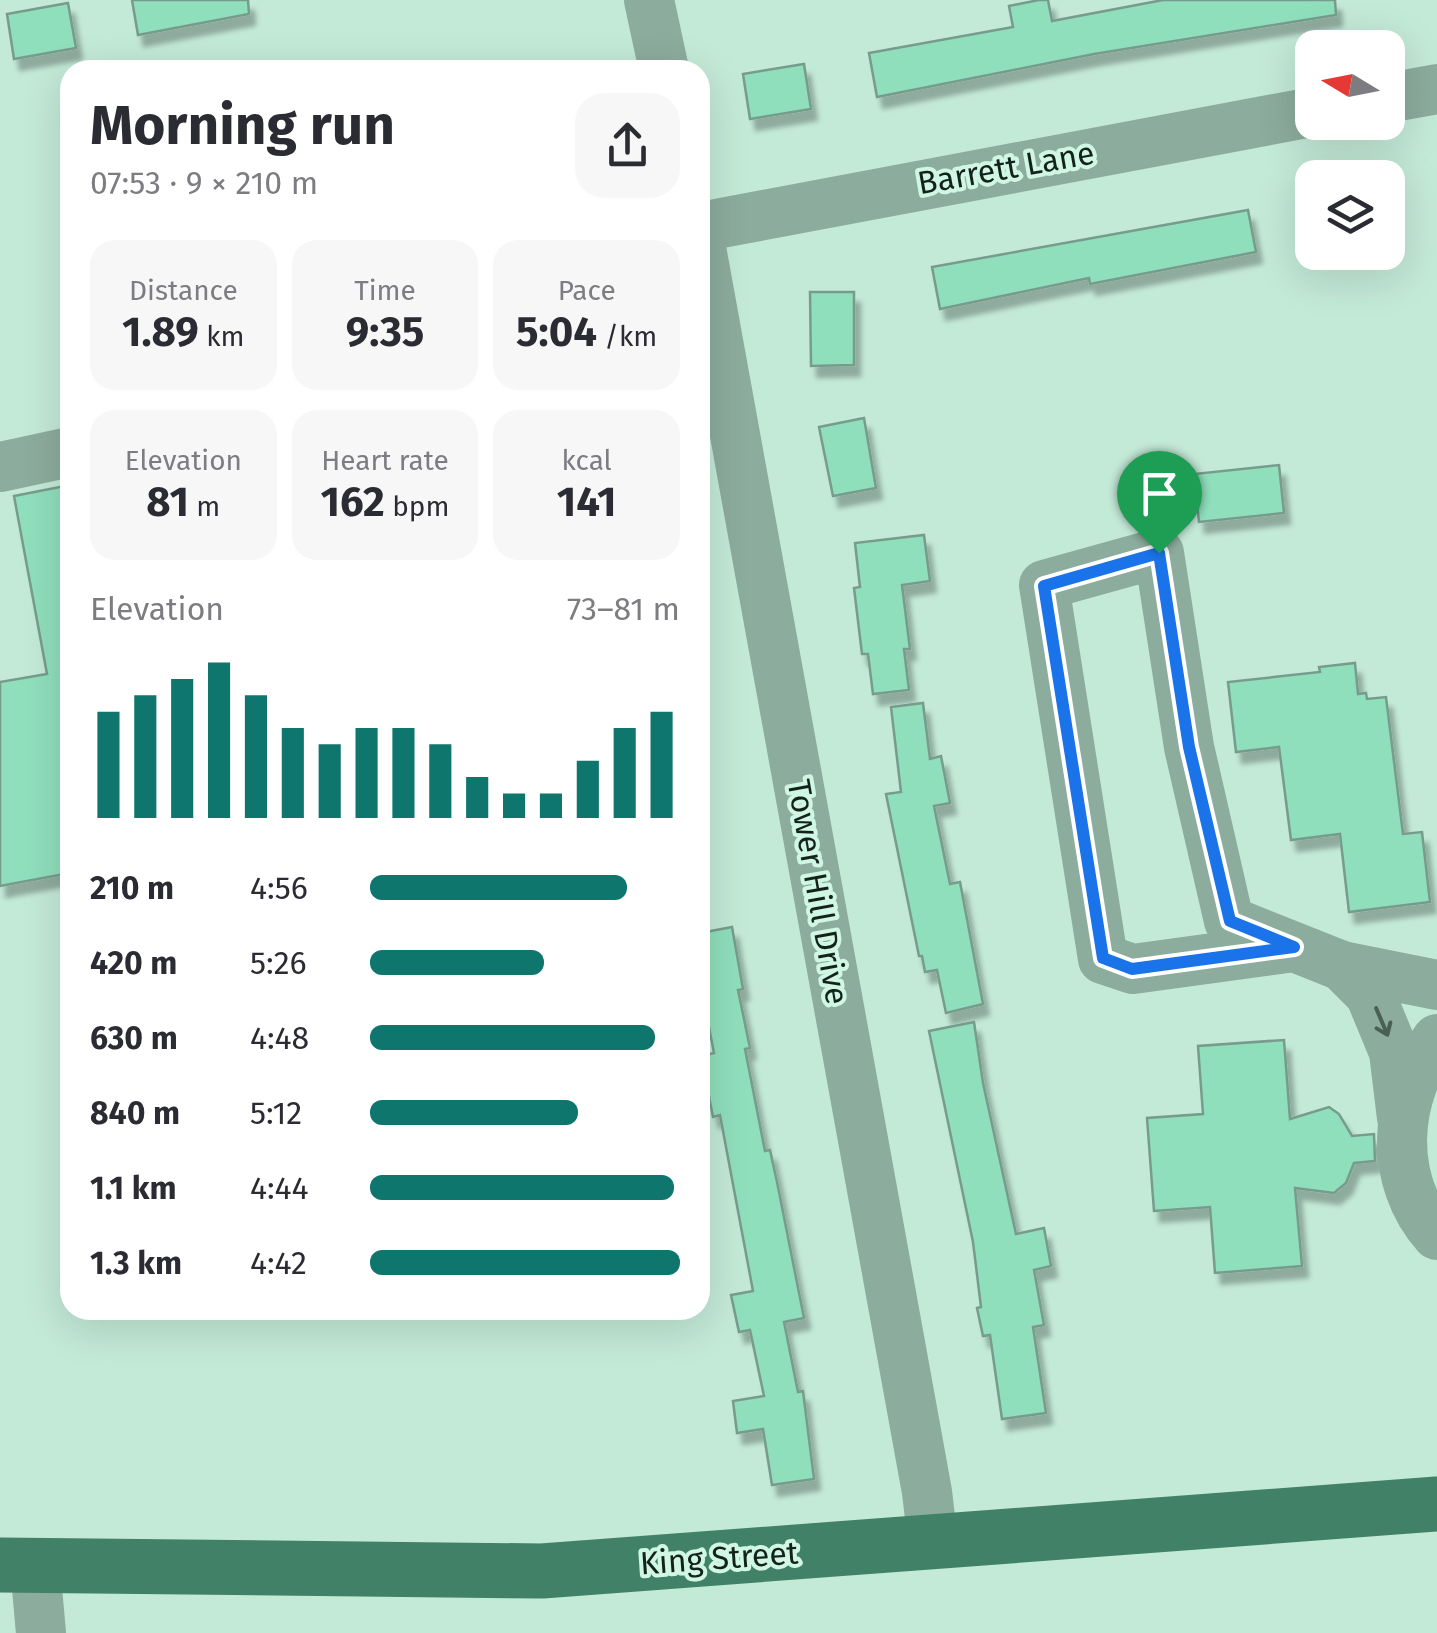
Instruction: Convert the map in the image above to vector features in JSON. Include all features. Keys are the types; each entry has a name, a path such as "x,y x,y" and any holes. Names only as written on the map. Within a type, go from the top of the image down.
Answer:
{"main road":[{"name":"King Street","path":"18,1565 542,1571 1437,1504"}],"street":[{"path":"649,0 662,60"},
{"path":"1405,95 1437,90"},
{"name":"Barrett Lane","path":"710,225 1295,115"},
{"name":"Tower Hill Drive","path":"710,297 928,1492 933,1542"},
{"path":"0,467 60,454"},
{"path":"1294,947 1132,969 1103,958 1044,586 1159,553 1189,747 1230,921 1342,966 1437,985"},
{"path":"1342,966 1370,994 1394,1052 1404,1171 1424,1220 1437,1234"},
{"path":"1402,1118 1413,1077 1437,1039"},
{"path":"18,1565 41,1633"}],"building":[{"path":"132,0 248,0 249,14 138,35"},
{"path":"1048,0 1052,21 1163,0 1335,0 1336,15 1094,54 877,97 869,53 1013,27 1009,6"},
{"path":"68,3 76,48 14,59 7,14"},
{"path":"804,64 811,109 750,119 743,74"},
{"path":"1248,210 1256,252 1090,284 1089,278 940,309 932,267"},
{"path":"810,292 854,292 854,365 811,366"},
{"path":"864,418 876,488 833,496 819,427"},
{"path":"1279,465 1284,513 1199,522 1194,474"},
{"path":"60,487 60,875 0,886 0,682 47,674 14,496"},
{"path":"924,535 930,581 902,585 910,649 904,649 909,690 873,694 868,654 862,654 854,588 860,587 855,543"},
{"path":"1355,663 1358,694 1366,693 1367,699 1386,697 1403,834 1422,832 1430,902 1349,912 1340,834 1291,840 1279,747 1236,752 1228,682 1320,672 1319,667"},
{"path":"923,703 930,759 941,756 950,803 934,806 950,884 960,882 983,1004 946,1013 937,970 925,972 919,956 886,794 901,792 891,707"},
{"path":"732,927 743,989 738,990 750,1048 745,1049 804,1318 784,1322 798,1392 803,1391 814,1479 772,1485 763,1429 737,1433 733,1401 764,1396 750,1330 739,1332 731,1295 753,1291 720,1115 713,1117 710,1102 710,1054 714,1053 710,1032 710,931"},
{"path":"974,1022 983,1083 1016,1234 1044,1228 1051,1266 1034,1270 1044,1325 1033,1327 1046,1413 1002,1419 990,1335 983,1336 977,1308 981,1307 973,1242 929,1031"},
{"path":"1284,1040 1290,1119 1329,1107 1339,1114 1352,1136 1374,1134 1375,1161 1354,1163 1346,1183 1334,1193 1295,1188 1302,1266 1215,1273 1210,1207 1154,1211 1147,1118 1203,1114 1198,1046"}],"route":[{"path":"1159,553 1189,747 1230,921 1294,947 1132,969 1103,958 1044,586 1159,553"}]}
